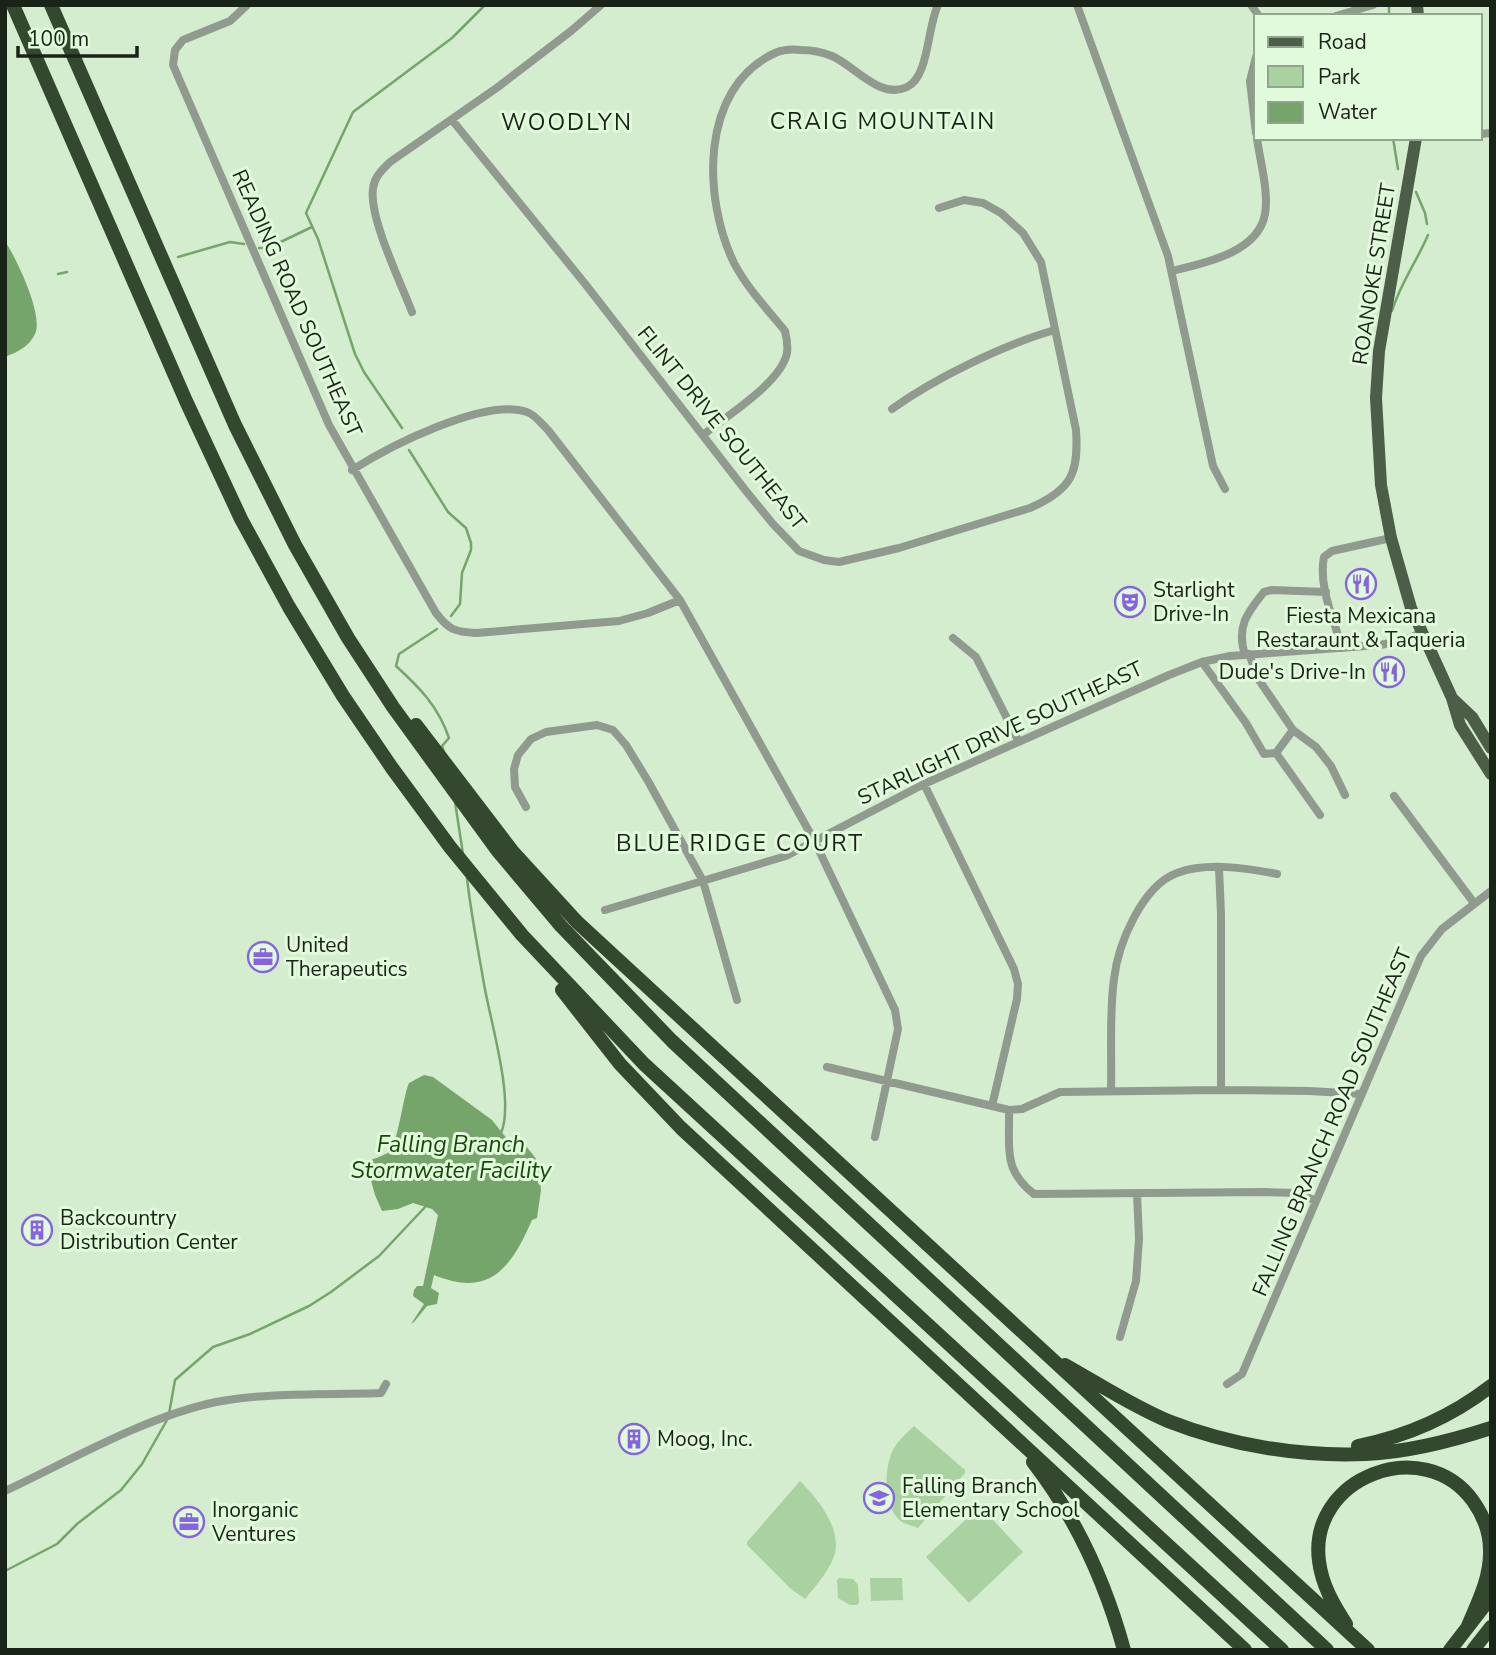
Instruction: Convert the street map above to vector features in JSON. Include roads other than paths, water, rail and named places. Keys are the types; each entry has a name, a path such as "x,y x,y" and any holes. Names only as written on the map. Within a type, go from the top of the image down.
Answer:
{"highway":[{"path":"13,5 223,482 277,585 343,696 457,856 522,935 594,1032 681,1128 1245,1650"},
{"path":"51,5 252,461 295,545 348,638 459,801 529,889 620,989 890,1246 1327,1650"},
{"path":"348,638 480,811 547,892 644,985 1363,1646"},
{"path":"522,935 674,1092 1282,1650"},
{"path":"1045,1353 1168,1421 1256,1445 1367,1454 1419,1447 1491,1428"},
{"path":"1322,1452 1381,1441 1416,1430 1444,1418 1491,1386"},
{"path":"1003,1426 1055,1493 1079,1532 1105,1589 1124,1650"},
{"path":"1363,1646 1326,1590 1318,1559 1318,1541 1329,1511 1347,1488 1370,1474 1393,1468 1418,1468 1446,1477 1469,1496 1482,1516 1489,1537 1489,1568 1468,1626"},
{"path":"1450,1650 1491,1597"}],"main road":[{"name":"ROANOKE STREET","path":"1416,140 1381,331 1377,374 1378,463 1391,538 1405,590 1421,633 1452,698 1460,725 1491,774"},
{"name":"ROANOKE STREET","path":"1452,698 1472,718 1491,748"}],"street":[{"name":"READING ROAD SOUTHEAST","path":"247,5 230,21 183,40 175,50 173,65 329,425 352,470 436,614 445,625 457,632 476,633 619,621 649,613 680,600"},
{"path":"412,312 376,219 372,201 373,186 379,173 390,162 534,61 601,5"},
{"path":"703,435 777,374 787,355 788,344 785,331 736,266 720,223 714,196 713,168 717,135 726,105 737,85 754,66 779,51 814,51 832,56 881,88 896,92 909,86 919,78 932,16 937,5"},
{"path":"1077,5 1172,271 1213,466 1225,489"},
{"path":"1343,14 1373,5"},
{"path":"1254,65 1250,81 1254,116"},
{"name":"FLINT DRIVE SOUTHEAST","path":"452,120 586,285 773,524 799,551 824,561 839,562 899,548 1030,508 1065,487 1074,472 1077,442 1041,262 1023,233 1001,213 983,203 964,200 939,208"},
{"path":"1172,271 1226,254 1247,243 1259,231 1265,215 1266,199 1257,140"},
{"path":"892,409 910,396 999,351 1055,330"},
{"path":"352,470 430,428 502,410 528,412 548,430 680,600 815,842 895,1010 898,1030 875,1137"},
{"path":"1342,648 1326,592 1322,567 1324,557 1332,551 1391,538"},
{"path":"1326,592 1264,592 1241,628 1241,642 1259,680 1293,730 1317,747 1331,766 1345,795"},
{"name":"STARLIGHT DRIVE SOUTHEAST","path":"605,910 786,856 924,784 1169,674 1202,662 1247,654 1380,645 1421,633"},
{"path":"953,638 976,657 1019,742"},
{"path":"1202,662 1246,723 1264,754 1276,753 1293,730"},
{"path":"526,807 515,787 514,769 518,755 531,739 546,732 597,725 613,730 626,745 648,781 703,881 737,1000"},
{"path":"1276,753 1320,814"},
{"path":"924,784 1014,969 1018,984 1017,999 992,1107"},
{"path":"1394,796 1474,903"},
{"path":"1111,1091 1114,977 1126,933 1145,899 1159,883 1176,873 1197,868 1257,870 1278,874"},
{"path":"1219,868 1222,928 1221,1090"},
{"name":"FALLING BRANCH ROAD SOUTHEAST","path":"1227,1384 1242,1374 1421,956 1441,929 1491,891"},
{"path":"827,1067 1009,1110 1022,1109 1060,1092 1221,1090 1362,1094"},
{"path":"1009,1110 1010,1163 1018,1182 1034,1194 1265,1192 1297,1194 1316,1201"},
{"path":"1120,1337 1136,1281 1139,1239 1137,1193"},
{"path":"5,1491 155,1421 186,1410 218,1402 279,1396 381,1393 386,1384"}],"water":[{"path":"5,241 28,287 37,325 35,334 26,346 5,357"},
{"name":"Falling Branch Stormwater Facility","path":"424,1075 433,1077 492,1120 508,1140 525,1145 538,1162 541,1190 537,1218 532,1220 507,1265 484,1280 470,1283 434,1275 431,1288 439,1293 437,1304 427,1306 411,1324 424,1304 413,1296 417,1286 423,1286 438,1215 432,1209 413,1203 382,1211 367,1166 368,1161 389,1152 398,1130 409,1083"}],"waterway":[{"path":"402,428 355,354 318,239 306,213 353,112 452,38 485,5"},
{"path":"1389,7 1389,14"},
{"path":"1393,140 1398,169"},
{"path":"1416,192 1427,224"},
{"path":"259,248 268,248 312,227"},
{"path":"1392,311 1399,291 1428,235"},
{"path":"178,257 230,242 244,244"},
{"path":"58,274 67,272"},
{"path":"409,450 448,512 466,528 471,543 462,573 460,604 451,616"},
{"path":"437,629 399,654 396,666 434,707 449,738 442,746 444,752"},
{"path":"455,802 463,854"},
{"path":"467,878 503,1081 505,1119 501,1133"},
{"path":"169,1414 175,1380 213,1347 250,1334 309,1306 331,1292 379,1256 427,1205"},
{"path":"5,1571 57,1544 77,1524 121,1490 142,1464 167,1420"}],"place":[{"name":"Fiesta Mexicana Restaraunt & Taqueria","path":"1361,584"},
{"name":"Starlight Drive-In","path":"1130,602"},
{"name":"Dude's Drive-In","path":"1389,672"},
{"name":"United Therapeutics","path":"263,957"},
{"name":"Backcountry Distribution Center","path":"37,1230"},
{"name":"Moog, Inc.","path":"634,1439"},
{"name":"Falling Branch Elementary School","path":"879,1498"},
{"name":"Inorganic Ventures","path":"189,1522"}],"district":[{"name":"CRAIG MOUNTAIN","path":"883,121"},
{"name":"WOODLYN","path":"567,122"},
{"name":"BLUE RIDGE COURT","path":"740,843"}]}
